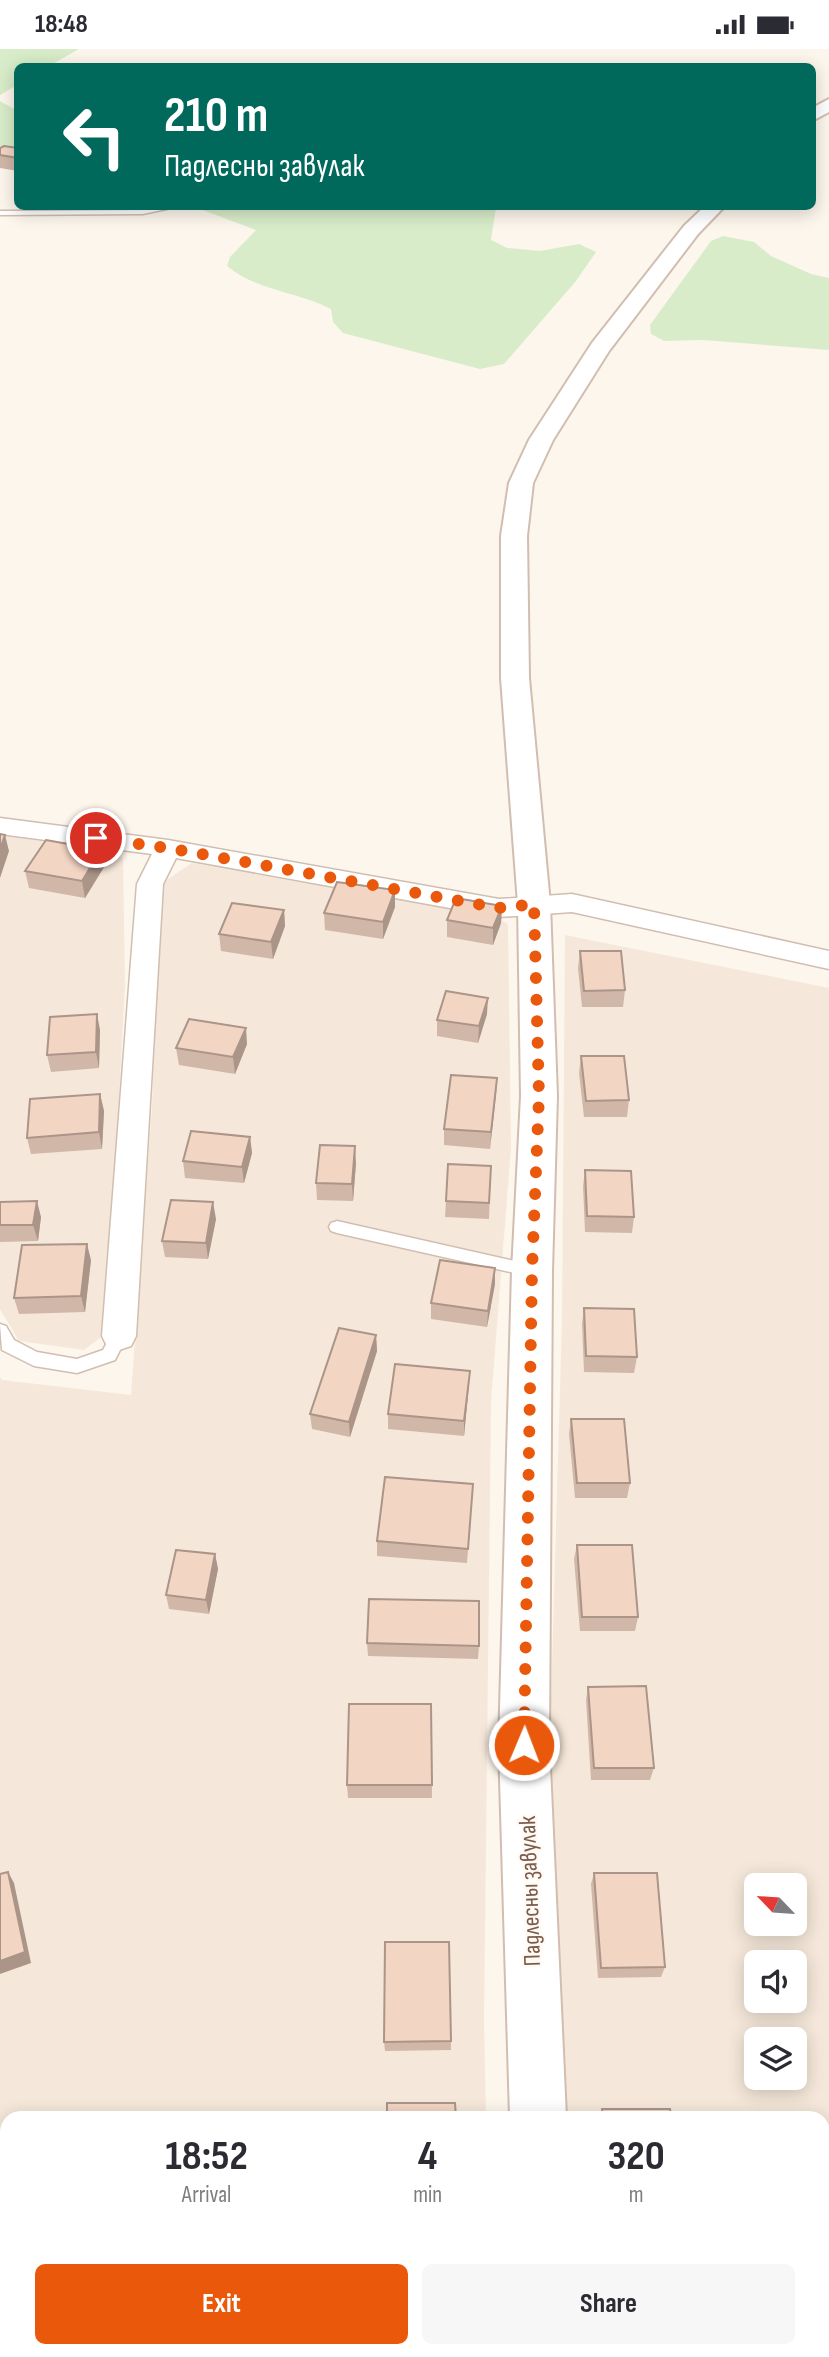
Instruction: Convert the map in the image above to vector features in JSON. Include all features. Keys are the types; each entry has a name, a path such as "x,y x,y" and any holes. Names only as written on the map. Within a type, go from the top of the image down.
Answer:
{"street":[{"name":"Падлесны завулак","path":"538,2111 524,1745 532,1271 539,1096 534,904 515,678 514,536 521,483 541,440 600,348 691,230 711,210"},
{"path":"0,826 168,848 499,908 572,904 829,960"},
{"path":"119,1336 150,884 168,848"}],"lane":[{"path":"0,213 155,210"},
{"path":"337,1227 532,1271"},
{"path":"0,1331 8,1345 34,1359 77,1366 108,1355 119,1336"}],"shaded area":[{"path":"0,835 107,851 123,858 125,985 107,1324 100,1338 84,1350 19,1341 0,1309"},
{"path":"192,863 494,916 508,924 511,1147 491,1402 484,2021 486,2111 0,2111 0,1377 2,1380 131,1395 152,1106 160,890 168,879"},
{"path":"565,935 829,988 829,2111 564,2111 550,1734 562,1321"}],"green space":[{"path":"0,49 79,49 54,63 14,63 14,87 0,95"},
{"path":"0,101 14,109 14,149 0,147"},
{"path":"203,210 496,210 491,240 507,248 540,251 579,244 596,252 576,281 504,364 480,369 343,333 333,322 331,309 238,274 227,266 230,257 256,230"},
{"path":"723,236 754,242 771,256 811,274 829,278 829,350 703,340 664,341 651,334 650,325 711,241"}],"building":[{"path":"14,147 14,157 0,155 0,148"},
{"path":"0,834 5,835 0,849"},
{"path":"46,840 101,850 82,881 25,871"},
{"path":"337,882 395,890 383,922 324,913"},
{"path":"456,898 502,906 493,928 447,920"},
{"path":"232,903 284,910 271,942 219,934"},
{"path":"580,951 621,951 625,990 584,991"},
{"path":"446,991 488,998 479,1026 437,1020"},
{"path":"97,1014 96,1052 47,1055 50,1017"},
{"path":"189,1019 246,1028 233,1057 176,1048"},
{"path":"581,1056 624,1056 629,1100 586,1101"},
{"path":"451,1075 497,1078 491,1132 444,1129"},
{"path":"100,1094 99,1132 27,1138 30,1099"},
{"path":"191,1131 250,1137 242,1167 183,1161"},
{"path":"320,1145 355,1146 352,1184 316,1183"},
{"path":"448,1164 491,1166 489,1203 446,1201"},
{"path":"585,1170 631,1171 634,1217 587,1216"},
{"path":"171,1200 213,1202 206,1243 162,1241"},
{"path":"37,1201 33,1225 0,1225 0,1202"},
{"path":"87,1244 81,1296 14,1298 22,1245"},
{"path":"440,1260 495,1268 488,1311 431,1303"},
{"path":"584,1308 634,1309 637,1357 586,1356"},
{"path":"339,1328 376,1335 349,1422 310,1414"},
{"path":"395,1364 470,1371 464,1421 388,1414"},
{"path":"571,1419 624,1419 630,1483 577,1483"},
{"path":"385,1477 473,1484 468,1549 377,1541"},
{"path":"577,1545 632,1545 638,1617 582,1617"},
{"path":"176,1550 215,1554 206,1600 166,1595"},
{"path":"369,1599 479,1601 479,1646 367,1643"},
{"path":"646,1686 654,1768 594,1768 588,1687"},
{"path":"349,1704 431,1704 432,1785 347,1785"},
{"path":"8,1872 25,1952 0,1961 0,1874"},
{"path":"594,1873 657,1873 665,1967 601,1968"},
{"path":"385,1942 449,1942 451,2041 384,2042"},
{"path":"387,2103 455,2103 456,2111 387,2111"},
{"path":"602,2109 670,2111 602,2111"}],"route":[{"path":"96,838 168,848 499,908 534,904 539,1096 532,1271 524,1745"}]}
